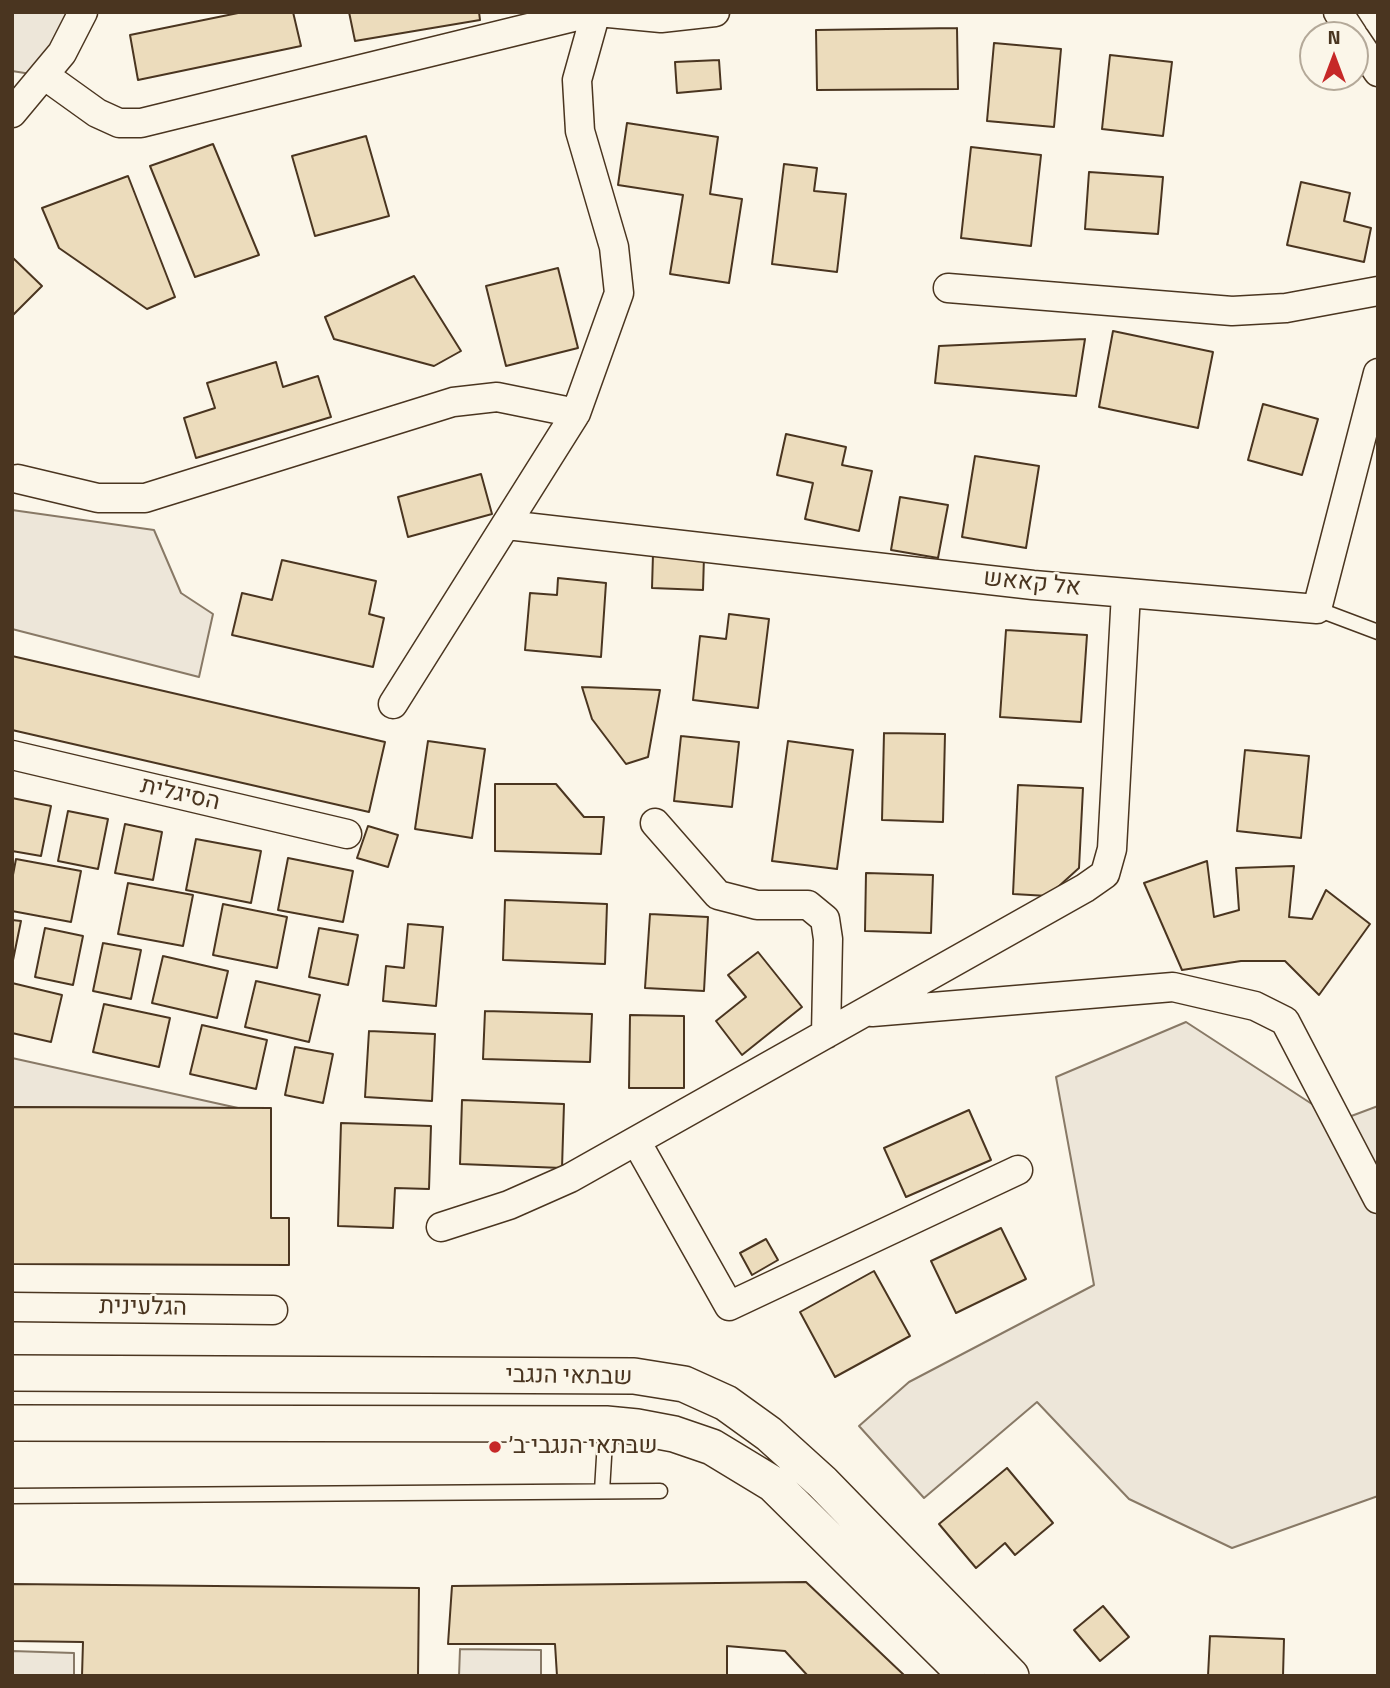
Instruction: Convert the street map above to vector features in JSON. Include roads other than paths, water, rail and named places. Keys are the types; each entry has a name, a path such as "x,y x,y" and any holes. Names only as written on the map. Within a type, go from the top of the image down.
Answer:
{"street":[{"path":"12,113 62,53 83,12"},
{"path":"44,75 97,113 119,123 141,123 596,12 661,18 715,12"},
{"path":"393,704 576,413 619,293 614,247 580,131 578,80 596,12"},
{"path":"948,288 1232,311 1286,308 1378,292"},
{"path":"1317,608 1378,373"},
{"path":"18,479 99,498 145,498 453,402 497,397 576,413"},
{"name":"אל קאאש","path":"507,525 1033,585 1317,608"},
{"path":"441,1227 509,1205 570,1178 1086,888 1105,874 1112,849 1126,593"},
{"name":"הסיגלית","path":"12,755 347,834"},
{"path":"655,823 718,895 757,905 808,905 825,919 828,939 826,1034"},
{"path":"864,1013 1173,987 1255,1006 1285,1021 1378,1199"},
{"path":"636,1141 729,1306 1018,1170"},
{"name":"הגלעינית","path":"12,1307 273,1310"},
{"name":"שבתאי הנגבי","path":"12,1373 634,1376 684,1384 726,1403 769,1434 822,1482 1012,1676"},
{"name":"שבתאי הנגבי","path":"12,1423 606,1424 674,1434 712,1447 773,1484 967,1676"}],"lane":[{"path":"1317,608 1378,632"},
{"path":"602,1492 606,1424"},
{"path":"12,1496 660,1491"}],"place":[{"name":"שבתאי הנגבי ב׳","path":"495,1447"}]}
